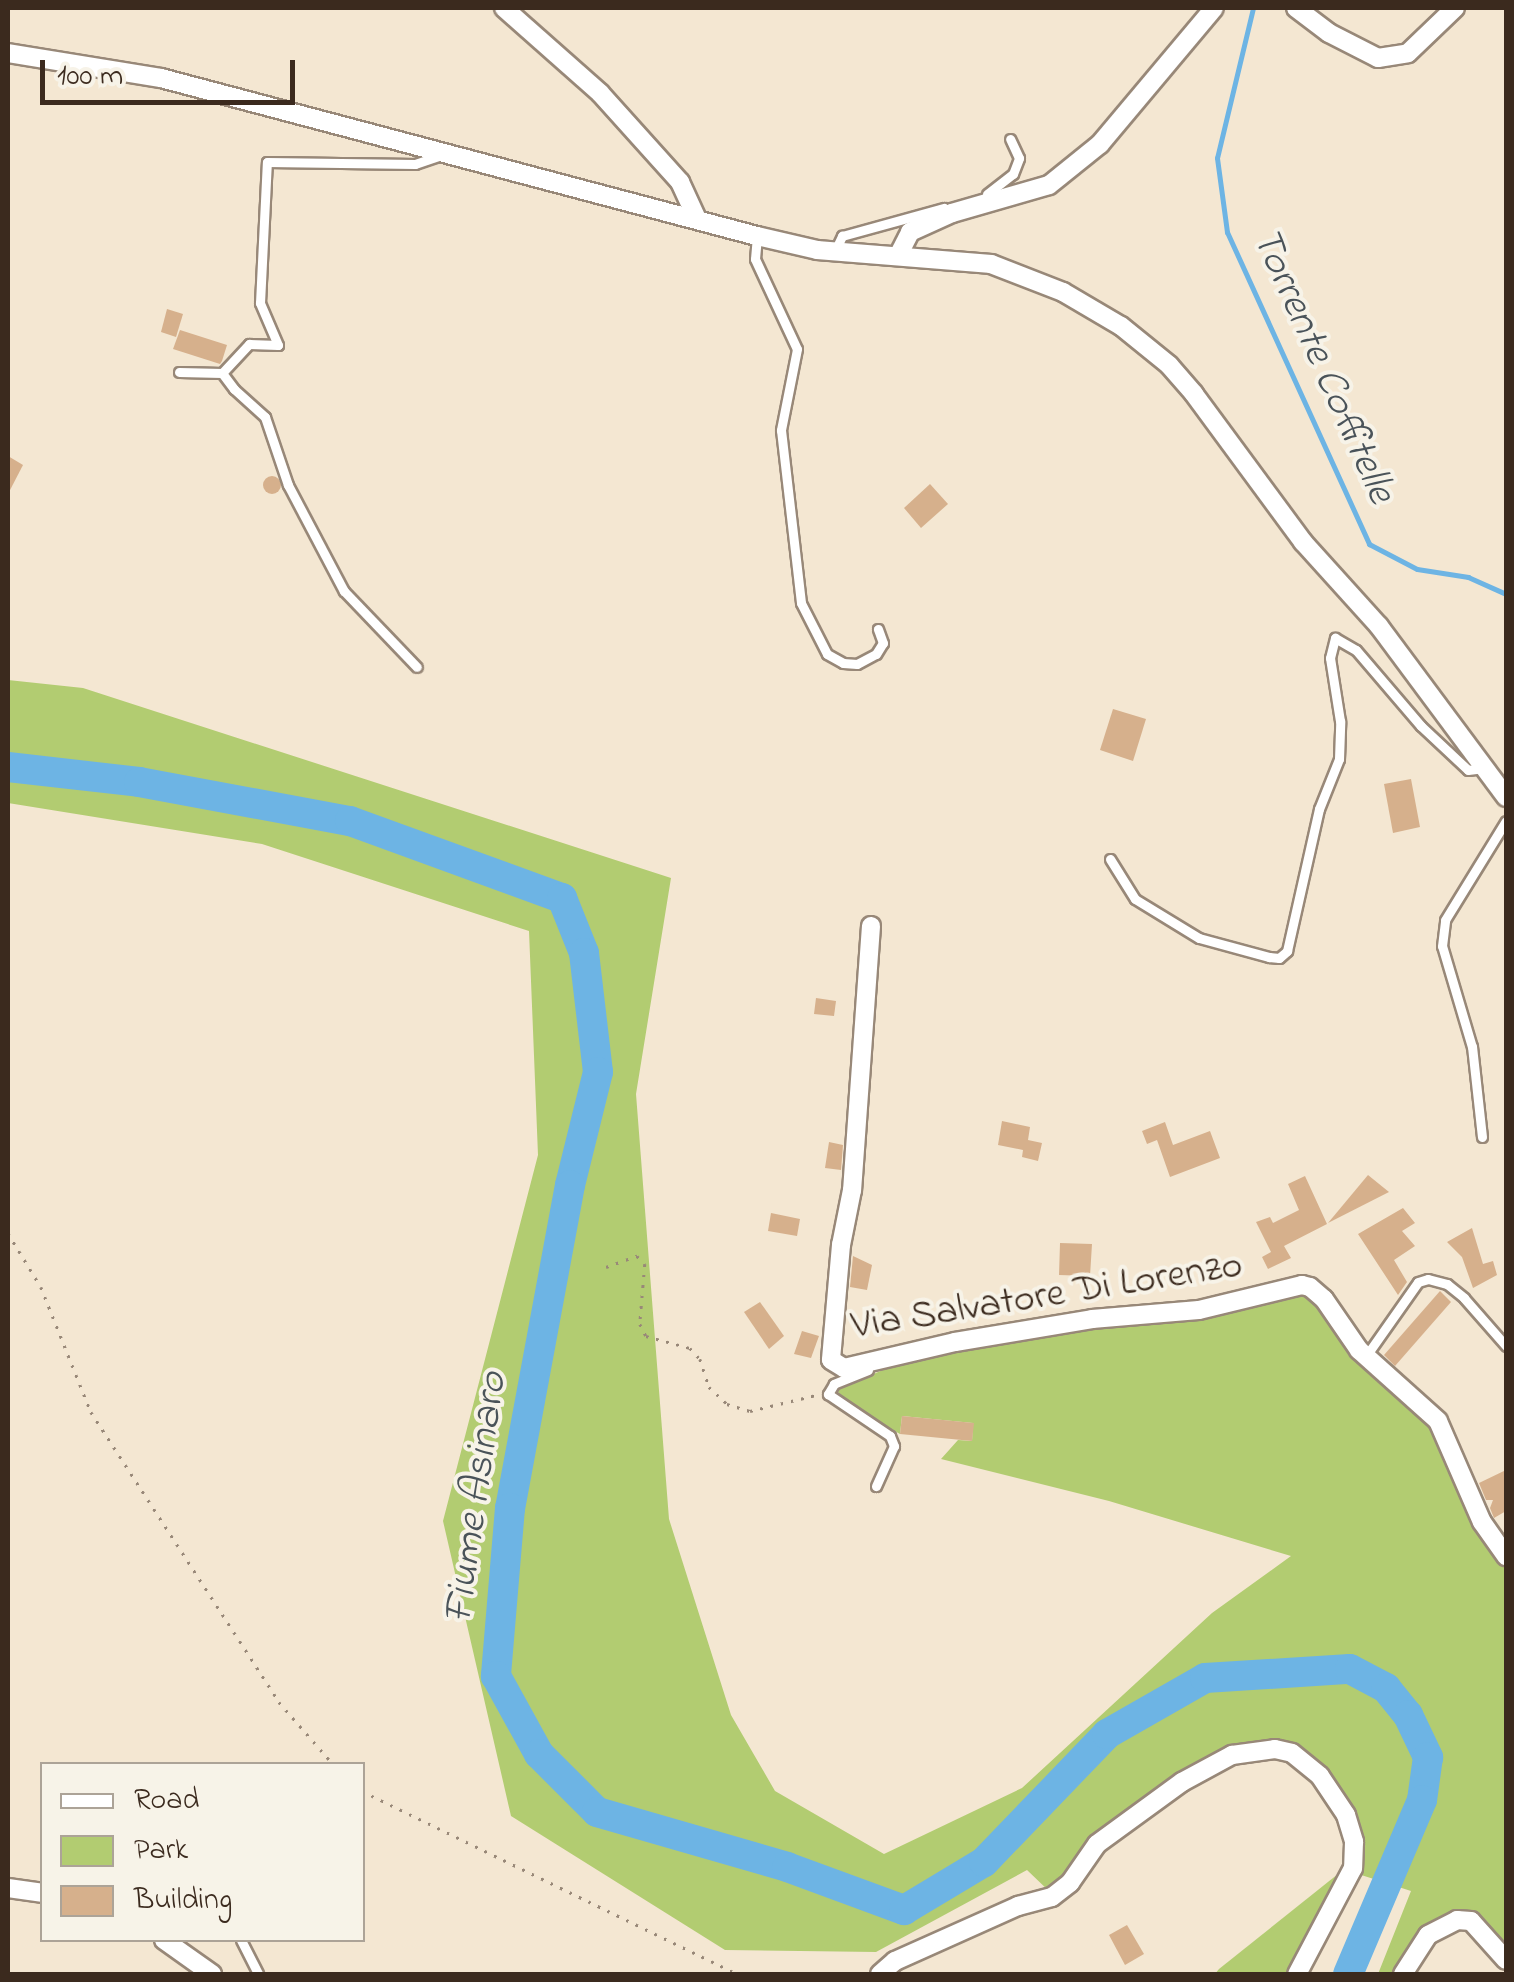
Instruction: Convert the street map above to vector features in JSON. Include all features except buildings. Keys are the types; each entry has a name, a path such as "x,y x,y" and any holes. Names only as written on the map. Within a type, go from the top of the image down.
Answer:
{"street":[{"path":"504,8 600,93 680,182 696,219"},
{"path":"899,254 910,232 952,213 1048,185 1062,175 1100,144 1214,8"},
{"path":"1296,8 1329,33 1378,58 1408,53 1455,8"},
{"path":"8,53 161,78 757,236 835,251 992,264 1063,292 1121,326 1169,365 1303,542 1379,626 1506,797"},
{"name":"Via Salvatore Di Lorenzo","path":"870,926 852,1190 841,1245 831,1360 844,1368 1092,1319 1199,1310 1302,1285 1324,1299 1366,1356 1438,1421 1482,1522 1506,1556"},
{"path":"880,1974 895,1961 1018,1906 1052,1897 1070,1883 1097,1844 1182,1782 1232,1756 1275,1749 1292,1753 1320,1776 1346,1814 1354,1842 1352,1868 1297,1974"},
{"path":"8,1888 40,1892"},
{"path":"1403,1974 1428,1935 1457,1920 1471,1921 1506,1960"},
{"path":"167,1942 212,1974"}],"lane":[{"path":"835,251 842,236 996,192 1013,174 1019,158 1010,139"},
{"path":"179,372 222,372 250,344 278,345 260,303 267,162 415,164 449,153"},
{"path":"757,236 754,260 796,349 782,446 801,602 827,654 842,663 857,664 876,654 882,643 878,629"},
{"path":"222,372 234,389 265,416 288,485 344,591 417,667"},
{"path":"1110,859 1135,899 1199,938 1279,958 1287,950 1319,809 1339,759 1340,721 1330,658 1335,638 1356,650 1422,726 1468,770 1484,768"},
{"path":"1482,1137 1473,1086 1472,1047 1442,946 1445,920 1506,820"},
{"path":"1366,1356 1418,1282 1428,1278 1447,1284 1464,1298 1506,1346"},
{"path":"876,1486 894,1446 890,1436 828,1394 834,1384 903,1355"},
{"path":"242,1942 258,1974"}],"path":[{"path":"8,1233 41,1287 91,1412 280,1702 331,1762"},
{"path":"606,1267 637,1256 645,1264 640,1324 646,1336 690,1348 700,1359 709,1387 727,1404 750,1411 793,1398 828,1394"},
{"path":"365,1792 738,1974"}],"green space":[{"path":"8,680 83,688 671,878 636,1094 669,1519 731,1715 775,1791 884,1854 1022,1788 1212,1613 1291,1556 1109,1501 941,1459 958,1440 972,1441 973,1423 902,1416 900,1434 839,1399 838,1389 916,1356 1308,1291 1423,1412 1506,1563 1506,1950 1463,1914 1399,1974 1378,1974 1411,1891 1355,1873 1348,1808 1285,1746 1183,1777 1051,1893 1027,1870 876,1952 725,1950 511,1816 443,1521 538,1155 529,931 262,844 8,803"},
{"path":"1343,1870 1289,1974 1215,1974 1219,1969"}],"waterway":[{"name":"Torrente Coffitelle","path":"1253,8 1217,158 1227,232 1369,544 1417,569 1468,577 1506,594"},
{"name":"Fiume Asinaro","path":"8,767 139,782 350,821 562,898 584,953 598,1072 570,1185 510,1508 496,1676 539,1754 597,1812 787,1867 904,1910 984,1862 1107,1734 1205,1678 1350,1669 1386,1688 1408,1715 1428,1757 1422,1800 1348,1974"}]}
